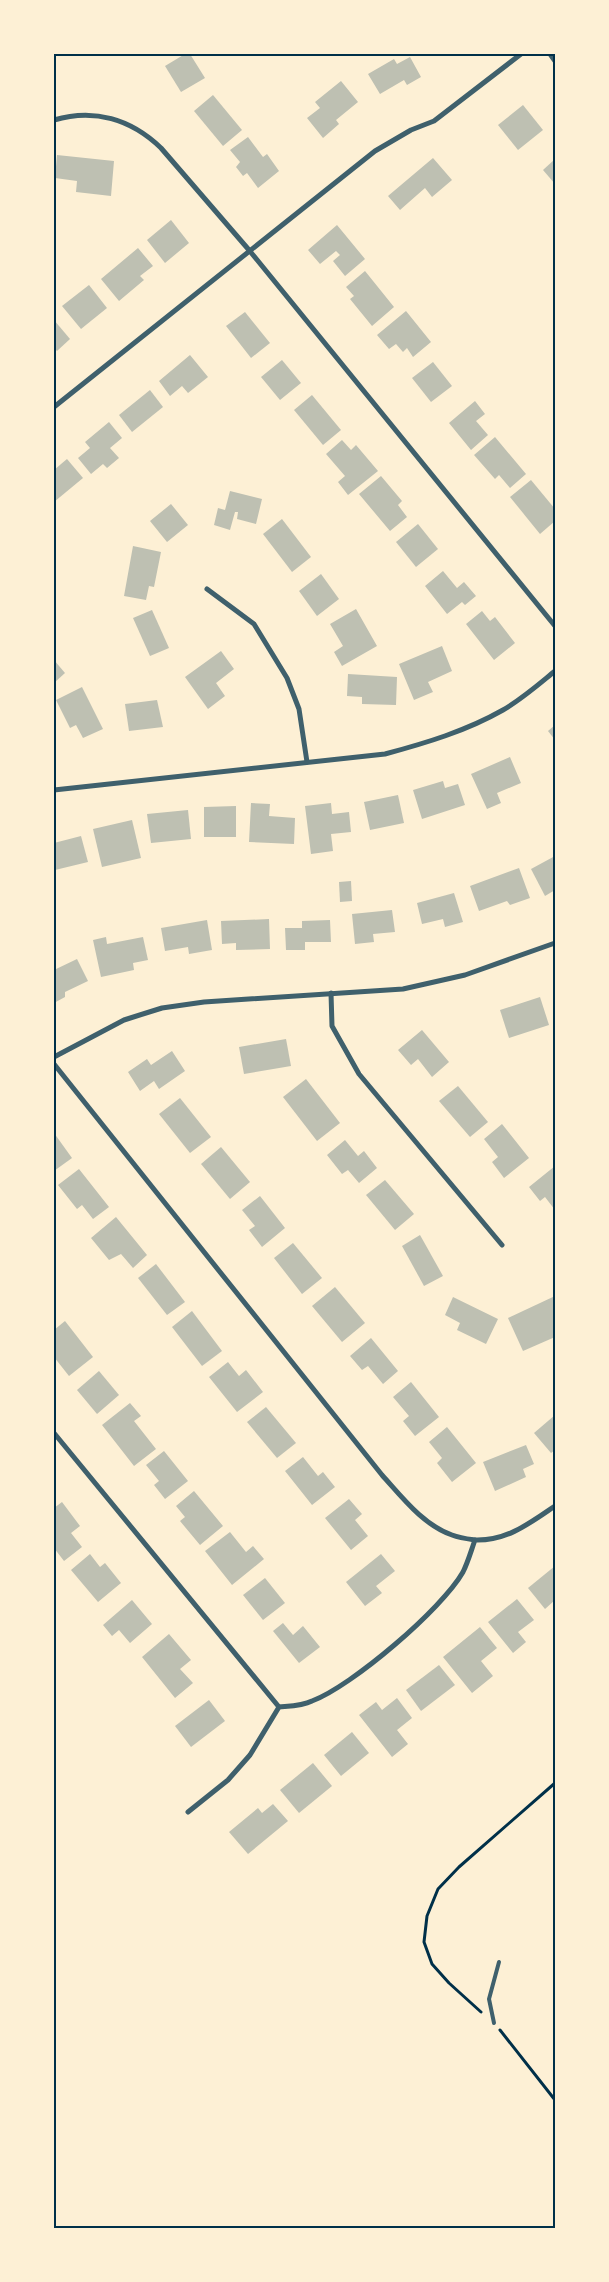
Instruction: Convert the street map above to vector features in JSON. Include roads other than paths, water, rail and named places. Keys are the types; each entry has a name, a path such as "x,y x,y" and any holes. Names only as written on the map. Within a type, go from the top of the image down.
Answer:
{"street":[{"path":"54,407 375,151 411,130 434,121 521,54"},
{"path":"550,54 555,61"},
{"path":"54,120 88,114 121,120 148,135 161,148 249,250 555,626"},
{"path":"207,589 254,624 288,678 299,709 307,762"},
{"path":"54,790 385,754 432,741 472,726 504,710 555,671"},
{"path":"54,1057 124,1020 162,1008 204,1002 403,989 491,967 554,945"},
{"path":"330,993 332,1026 359,1074 502,1245"},
{"path":"54,1064 382,1475 410,1506 433,1525 452,1535 476,1540 499,1539 526,1526 555,1506"},
{"path":"54,1433 279,1708"},
{"path":"279,1708 302,1705 314,1701 352,1679 397,1642 445,1595 462,1573 476,1540"},
{"path":"188,1812 228,1780 250,1756 279,1708"}],"lane":[{"path":"494,2023 489,1999 499,1962"}]}
